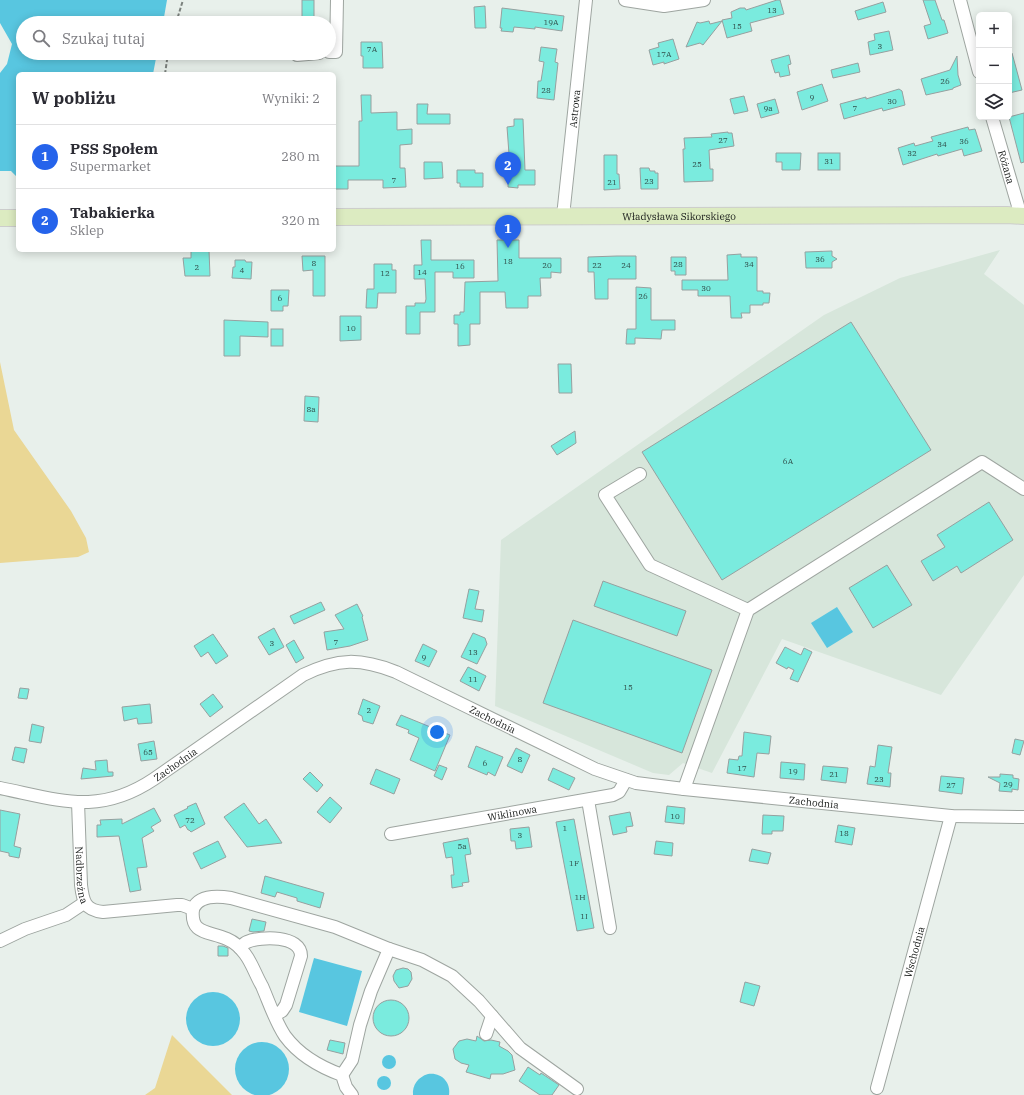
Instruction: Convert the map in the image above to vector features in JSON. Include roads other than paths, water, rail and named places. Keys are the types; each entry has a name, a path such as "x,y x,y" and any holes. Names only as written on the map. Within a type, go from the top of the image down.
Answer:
{"main road":[{"name":"Władysława Sikorskiego","path":"336,217 562,216 1022,210"},
{"path":"0,218 16,218"}],"street":[{"path":"336,0 336,52"},
{"name":"Astrowa","path":"562,216 586,0"},
{"path":"625,0 664,6 704,0"},
{"path":"960,0 976,61"},
{"name":"Różana","path":"993,120 1022,210"},
{"path":"684,789 748,610 982,462 1024,489"},
{"path":"640,474 605,495 650,565 748,610"},
{"name":"Zachodnia","path":"0,788 78,802 94,802 113,799 139,789 303,676 330,664 349,662 369,663 396,672 595,768 626,780 645,785 951,816 1024,817"},
{"name":"Wiklinowa","path":"392,834 616,794 622,789 626,780"},
{"path":"588,800 610,928"},
{"name":"Nadbrzeżna","path":"0,941 25,929 66,915 84,903 81,886 78,802"},
{"name":"Wschodnia","path":"877,1088 951,816"},
{"path":"352,1095 346,1087 342,1075 320,1066 302,1053 285,1035 246,954 232,941 201,931 194,923 193,909 198,902 206,898 231,898 335,927 389,949 422,960 452,976 469,991 520,1048 573,1093"},
{"path":"84,903 93,910 103,912 177,905 193,909"},
{"path":"240,948 248,942 269,938 287,941 300,948 301,956 286,1005 282,1011 275,1015"},
{"path":"342,1075 352,1060 370,991 389,949"},
{"path":"486,1034 492,1016"}],"water":[{"path":"0,0 167,0 164,16 16,16 16,60 156,60 153,72 16,72 16,176 11,171 0,171 0,73 7,64 12,44 0,23"},
{"path":"837,607 853,632 827,648 811,623"},
{"path":"314,958 362,971 347,1026 299,1012"},
{"path":"208,992 218,992 228,996 236,1004 240,1014 240,1024 236,1034 228,1042 218,1046 208,1046 198,1042 190,1034 186,1024 186,1014 190,1004 198,996"},
{"path":"257,1042 267,1042 277,1046 285,1054 289,1064 289,1074 285,1084 277,1092 267,1096 257,1096 247,1092 239,1084 235,1074 235,1064 239,1054 247,1046"},
{"path":"386,1055 392,1055 396,1059 396,1065 392,1069 386,1069 382,1065 382,1059"},
{"path":"428,1074 441,1076 447,1082 449,1095 413,1095 416,1082 421,1077"},
{"path":"381,1076 387,1076 391,1080 391,1086 387,1090 381,1090 377,1086 377,1080"}],"place":[{"name":"Tabakierka","path":"508,185"},
{"name":"PSS Społem","path":"508,248"}]}
